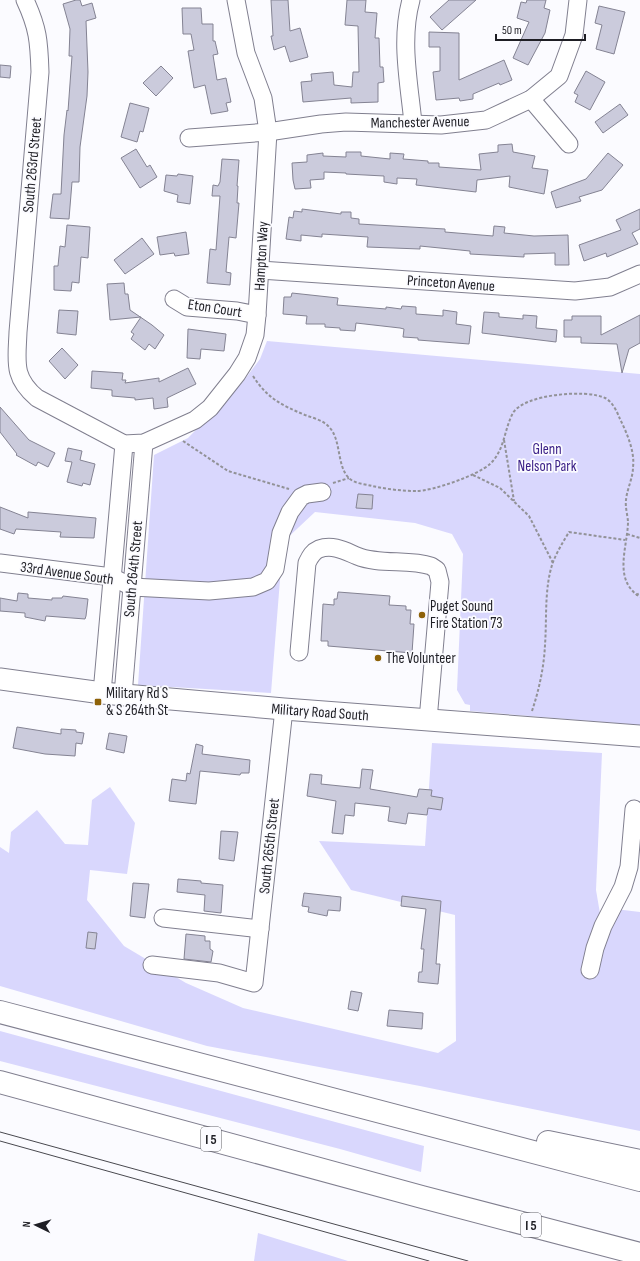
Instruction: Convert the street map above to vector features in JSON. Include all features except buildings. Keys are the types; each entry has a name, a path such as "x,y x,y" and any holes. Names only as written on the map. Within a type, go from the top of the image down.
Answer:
{"highway":[{"path":"0,1012 640,1180"},
{"name":"I 5","path":"0,1082 422,1197 640,1254"},
{"path":"337,1100 640,1161"},
{"path":"422,1197 608,1261"}],"main road":[{"name":"Military Road South","path":"0,679 112,694 284,709 640,736"}],"street":[{"name":"South 263rd Street","path":"25,0 36,22 39,41 40,72 16,368 19,378 26,389 36,398 124,444"},
{"name":"Hampton Way","path":"124,444 144,443 195,420 210,408 244,363 255,335 268,132 263,98 246,53 236,0"},
{"path":"411,0 406,24 406,54 413,123"},
{"name":"Manchester Avenue","path":"189,138 268,132 346,122 441,125 486,120 532,99 559,76 574,35 578,0"},
{"path":"532,99 569,144"},
{"name":"Princeton Avenue","path":"260,270 575,291 610,287 640,274"},
{"name":"Eton Court","path":"174,299 187,307 237,311 257,315"},
{"name":"South 264th Street","path":"112,694 132,587 144,443"},
{"name":"South 264th Street","path":"112,694 112,577 124,444"},
{"path":"132,587 209,591 246,589 267,581 275,569 281,533 290,512 301,497 315,493"},
{"path":"299,652 307,563 310,555 318,549 337,548 358,557 431,566 437,570 440,582 428,720"},
{"name":"33rd Avenue South","path":"0,563 112,577 132,587"},
{"name":"South 265th Street","path":"152,965 219,973 254,983 284,709"},
{"path":"590,970 595,948 603,926 623,887 629,866 634,809"},
{"path":"163,918 260,929"}],"path":[{"path":"244,363 262,389 271,399 321,421 330,427 335,437 345,472 349,478 355,482 385,488 417,491 473,475 491,463 500,451 514,411 525,402 537,398 573,395 594,395 606,398 614,407 620,418 632,456 633,468 626,501 627,534 623,558 624,577 628,585 636,595 640,597"},
{"path":"172,431 193,449 228,471 315,493"},
{"path":"504,440 514,502"},
{"path":"473,475 500,488 514,502 532,522 553,562"},
{"path":"530,716 541,673 545,646 548,584 553,562 569,532 626,540"},
{"path":"627,534 640,538"},
{"path":"636,595 640,593"}],"green space":[{"name":"Glenn Nelson Park","path":"267,341 640,374 640,725 470,711 470,705 465,704 457,690 463,554 452,534 415,523 315,512 283,542 271,693 138,685 154,455 188,438 242,383 260,359"},
{"path":"432,743 602,753 596,890 603,931 615,909 640,912 640,1131 420,1086 207,1046 0,986 0,847 9,853 11,832 37,810 65,844 88,845 92,800 110,787 135,823 127,874 90,870 87,900 124,946 186,983 243,1008 438,1053 456,1041 455,915 351,890 319,841 425,846"},
{"path":"0,1031 424,1146 421,1172 340,1149 0,1061"},
{"path":"258,1233 348,1261 254,1261"}],"tram line":[{"path":"0,1132 468,1261"},
{"path":"0,1141 429,1261"}],"place":[{"name":"Puget Sound Fire Station 73","path":"422,615"},
{"name":"The Volunteer","path":"378,658"},
{"name":"Military Rd S & S 264th St","path":"98,702"}]}
